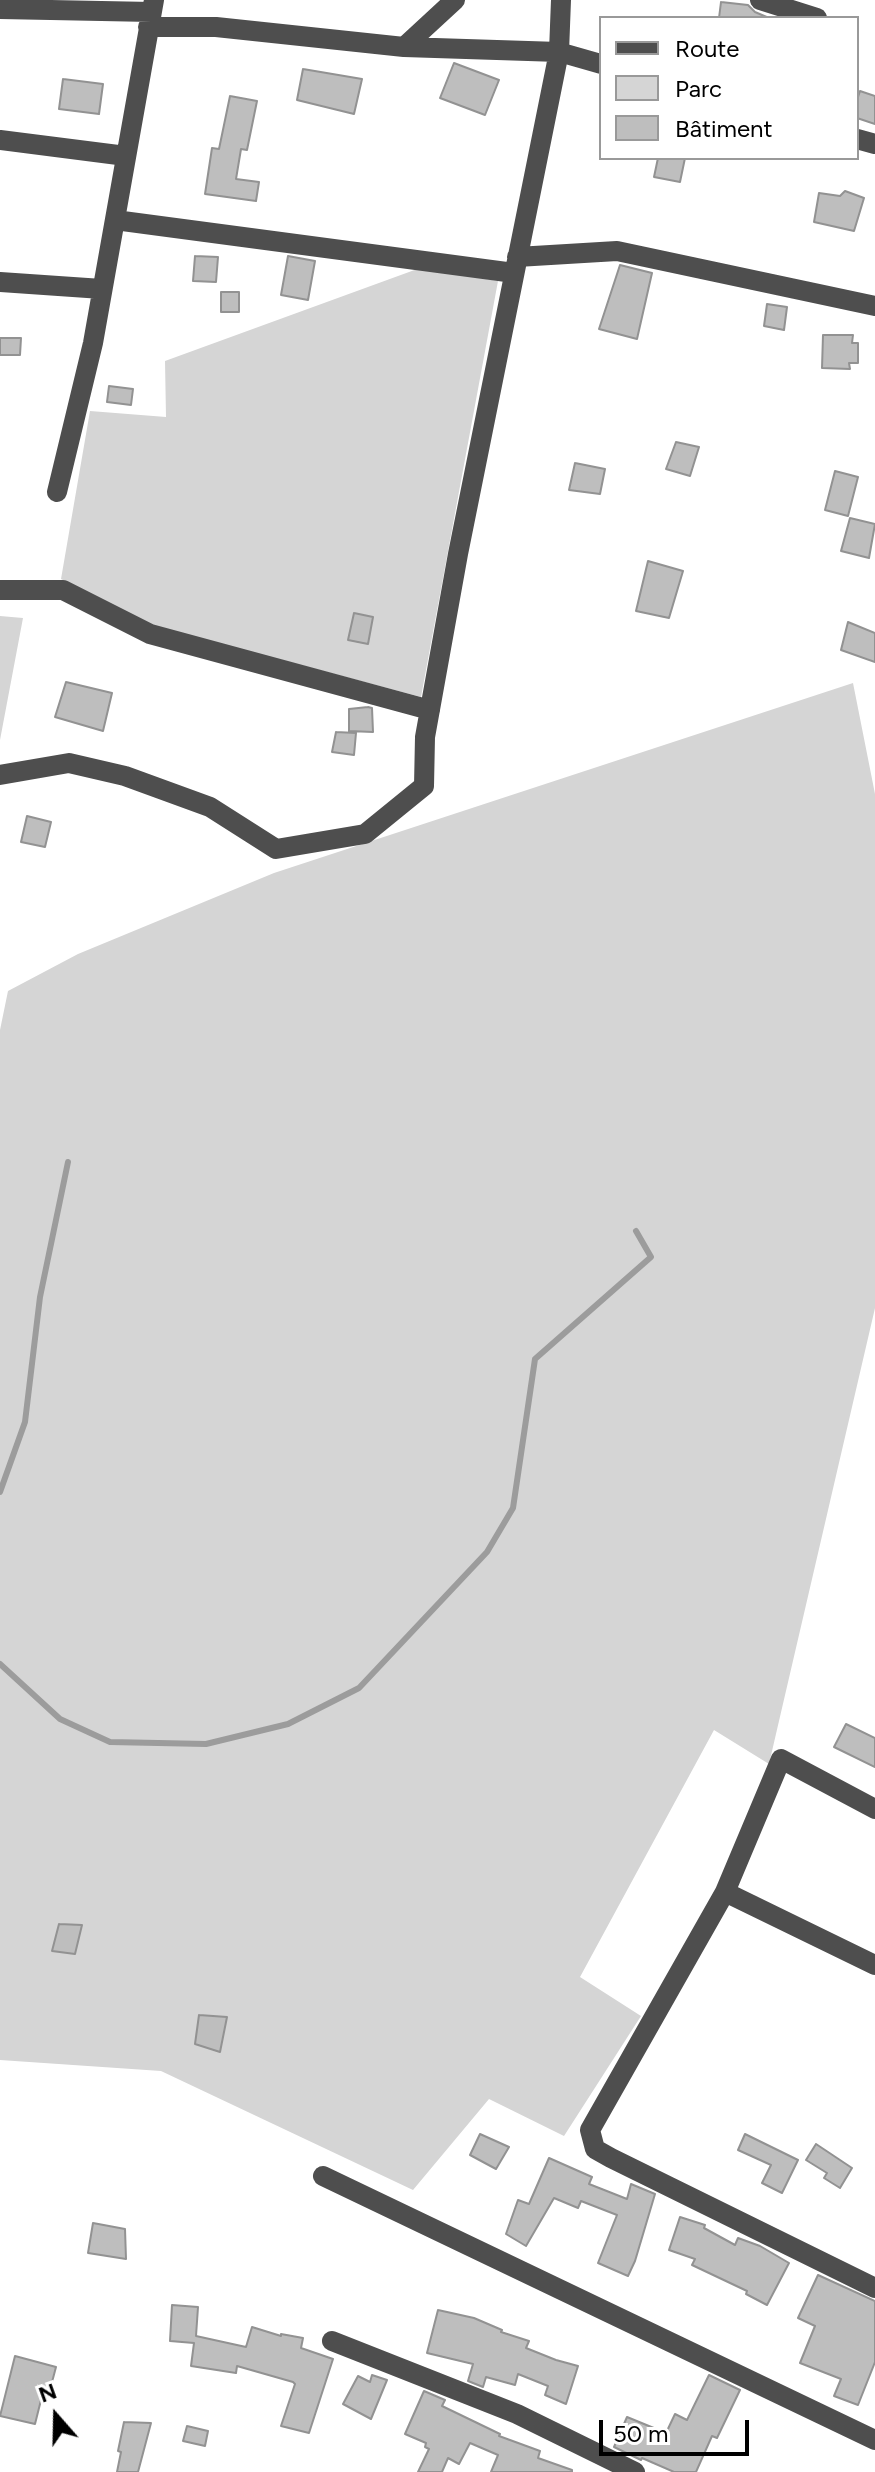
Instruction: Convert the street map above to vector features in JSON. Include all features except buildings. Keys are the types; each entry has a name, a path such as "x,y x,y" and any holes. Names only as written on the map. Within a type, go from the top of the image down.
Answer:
{"street":[{"path":"404,47 455,0"},
{"path":"0,775 69,763 125,776 210,807 276,849 365,834 424,786 425,737 458,554 559,52 561,0"},
{"path":"760,0 811,16"},
{"path":"0,9 151,13 216,27 404,47 559,52 599,63"},
{"path":"57,492 93,343 151,13"},
{"path":"0,140 126,156"},
{"path":"115,220 516,265 617,251 875,306"},
{"path":"0,282 102,289"},
{"path":"0,590 63,590 150,634 430,710"},
{"path":"875,1809 781,1759 725,1892 590,2130 595,2149 875,2288"},
{"path":"725,1892 875,1965"},
{"path":"323,2176 875,2440"},
{"path":"332,2341 517,2414 635,2472"}],"green space":[{"path":"420,268 498,281 421,697 154,626 61,579 90,411 166,417 165,361"},
{"path":"0,616 23,618 0,740"},
{"path":"853,683 875,794 875,1308 769,1764 714,1730 580,1977 641,2016 564,2136 489,2099 413,2190 161,2071 0,2060 0,1030 8,991 78,954 274,873"}],"waterway":[{"path":"0,1492 25,1422 40,1297 68,1162"},
{"path":"0,1664 60,1719 110,1742 206,1744 288,1724 359,1688 487,1552 513,1508 535,1359 651,1257 636,1231"}]}
